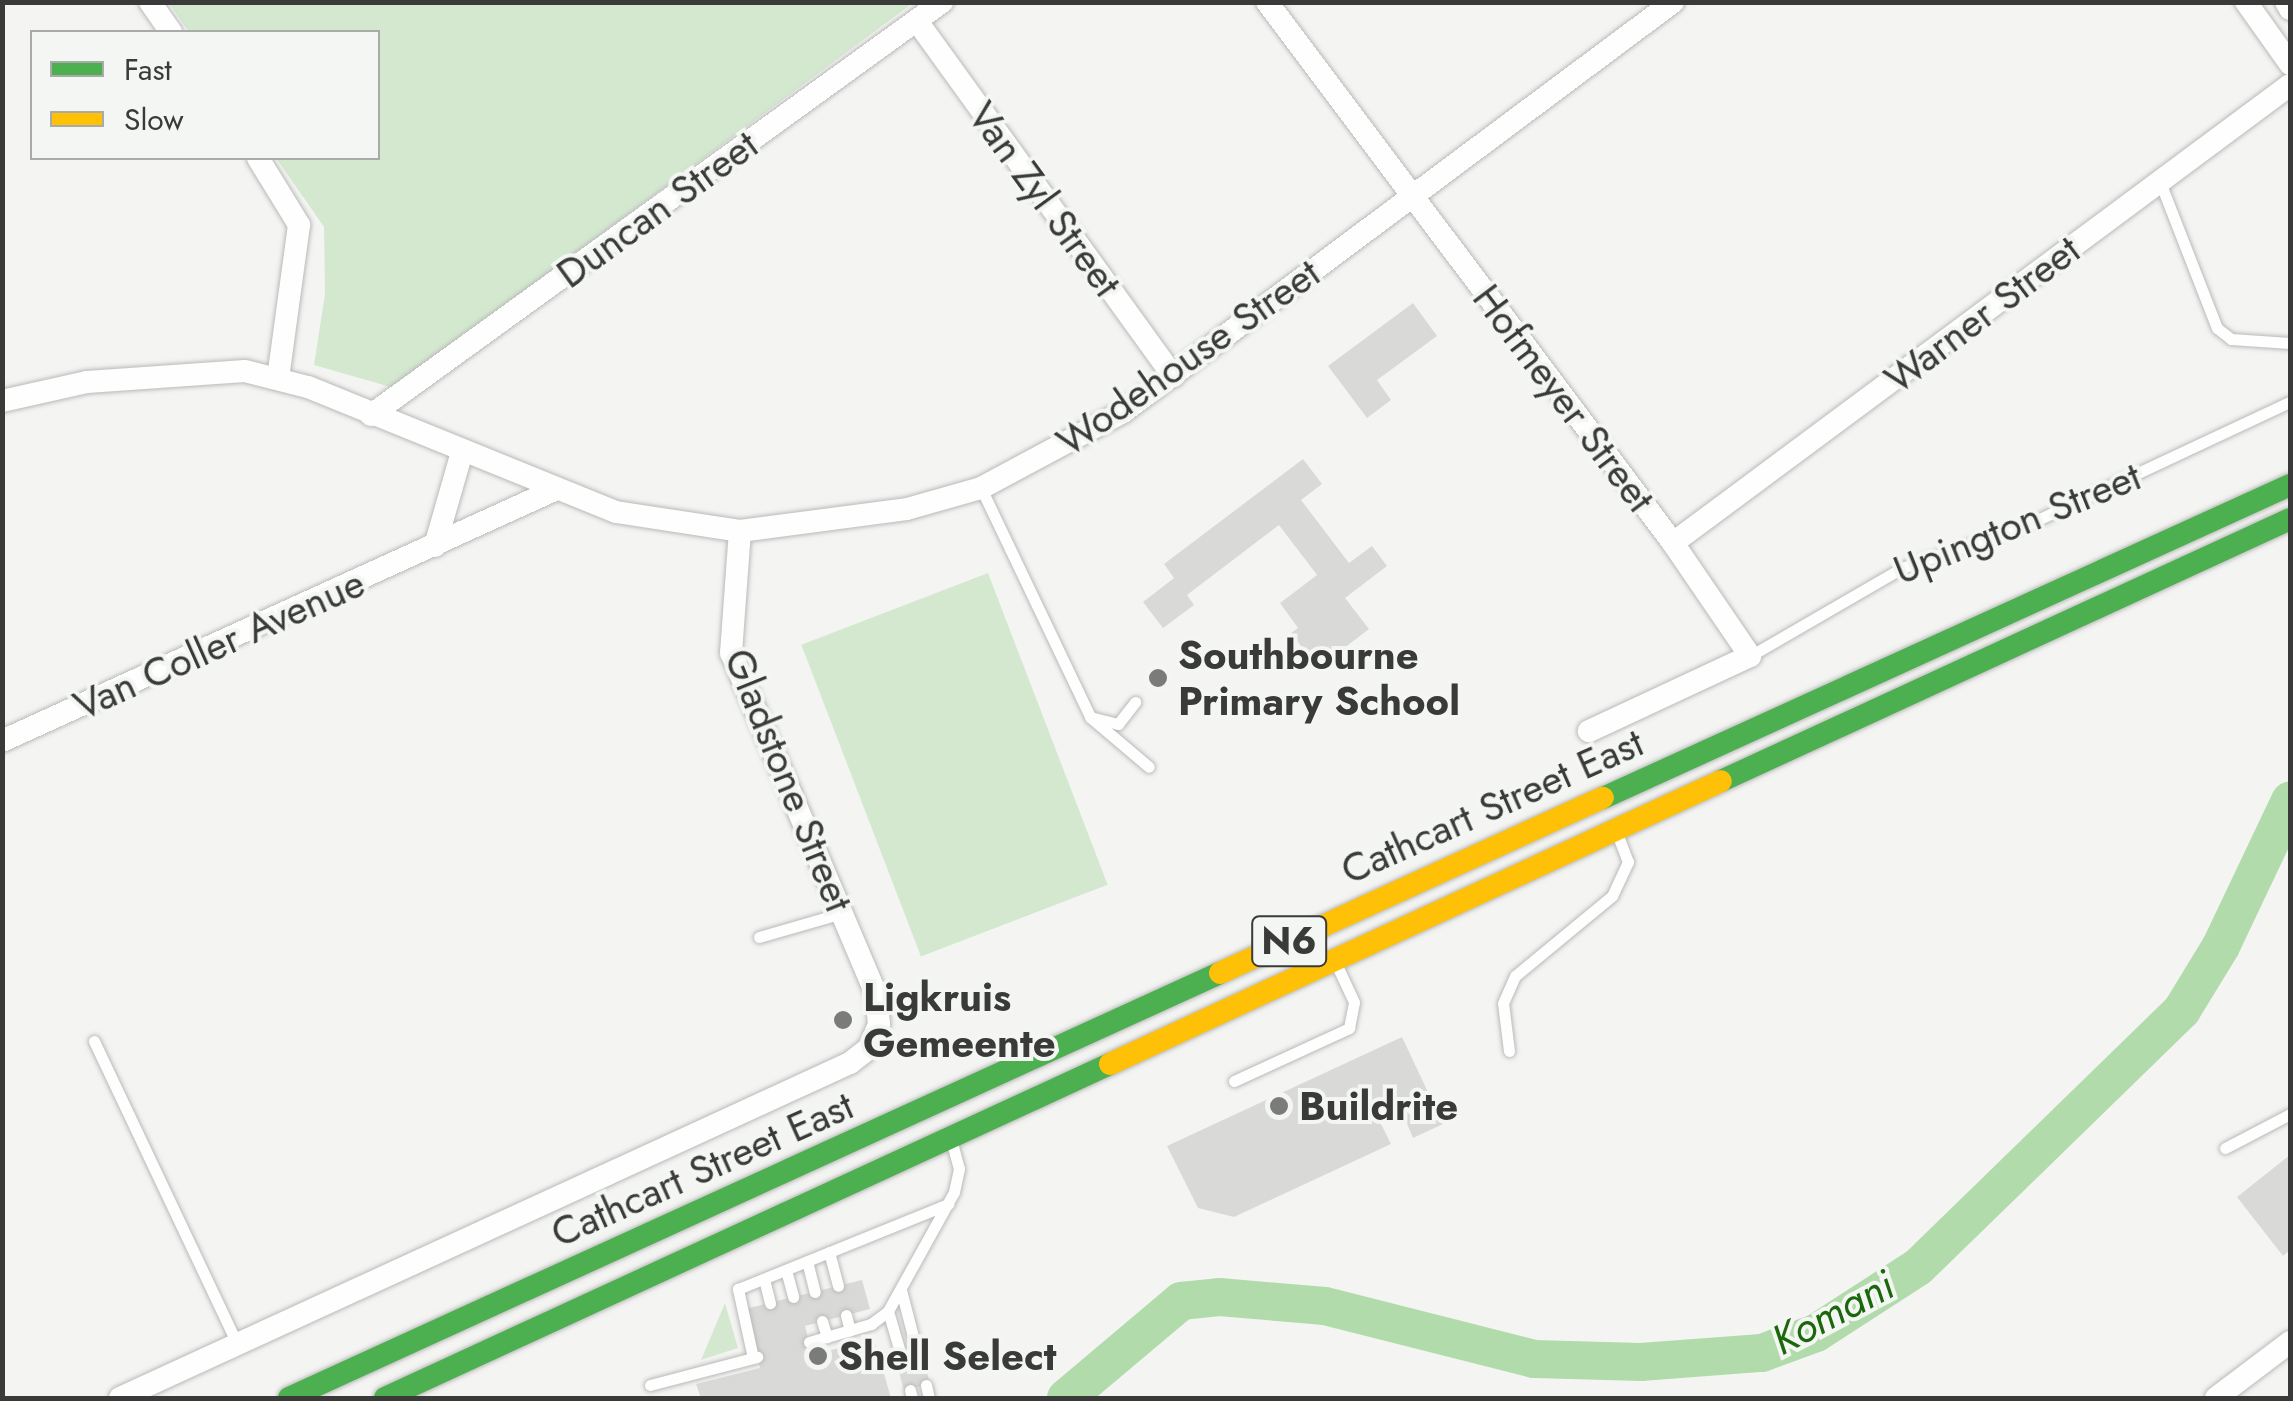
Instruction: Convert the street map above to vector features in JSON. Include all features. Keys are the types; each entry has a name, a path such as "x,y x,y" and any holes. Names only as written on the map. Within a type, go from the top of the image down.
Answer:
{"highway":[{"name":"Cathcart Street East","path":"289,1398 2290,484"},
{"name":"Cathcart Street East","path":"385,1398 2290,519"}],"street":[{"path":"150,2 170,30"},
{"name":"Duncan Street","path":"371,415 942,2"},
{"name":"Hofmeyer Street","path":"1267,2 1674,543 1750,656"},
{"name":"Wodehouse Street","path":"2,402 86,382 194,372 278,378 552,491 616,512 740,531 859,520 981,488 1066,448 1174,376 1672,2"},
{"path":"2246,2 2290,64"},
{"path":"2286,2 2290,10"},
{"name":"Van Zyl Street","path":"917,22 1174,376"},
{"name":"Warner Street","path":"1674,543 2290,85"},
{"path":"259,160 299,225 278,378"},
{"path":"435,546 462,452"},
{"name":"Van Coller Avenue","path":"2,742 552,491"},
{"name":"Gladstone Street","path":"238,1344 850,1064 869,1048 878,1024 876,994 731,653 740,531"},
{"path":"1589,730 1750,656"},
{"path":"2216,1398 2290,1342"},
{"path":"120,1398 238,1344"}],"lane":[{"path":"2160,182 2216,328 2231,338 2290,343"},
{"name":"Upington Street","path":"1750,656 1902,568 2029,524 2290,402"},
{"path":"981,488 1090,717 1149,767"},
{"path":"1090,717 1118,724 1134,702"},
{"path":"1508,1052 1503,1003 1514,976 1621,884 1628,855 1600,798"},
{"path":"759,937 842,913"},
{"path":"1234,1081 1349,1028 1354,1002 1320,926"},
{"path":"94,1041 238,1344"},
{"path":"809,1342 850,1331 888,1311 948,1204 960,1170 935,1106"},
{"path":"2225,1148 2290,1114"},
{"path":"650,1385 755,1357 738,1290 948,1204"},
{"path":"829,1252 838,1286"},
{"path":"807,1262 815,1292"},
{"path":"786,1270 793,1297"},
{"path":"764,1279 770,1303"},
{"path":"901,1290 916,1348"},
{"path":"888,1311 900,1352"},
{"path":"846,1315 850,1331"},
{"path":"822,1321 827,1337"}],"green space":[{"path":"169,3 913,3 394,388 314,365 325,294 324,227 277,160 380,160 380,30 188,30"},
{"path":"988,573 1108,885 921,956 801,645"},
{"path":"725,1303 738,1348 701,1360"}],"building":[{"path":"1413,303 1437,336 1377,380 1391,400 1367,418 1328,366"},
{"path":"1303,459 1322,484 1301,500 1349,563 1372,546 1387,566 1345,598 1369,629 1318,668 1291,633 1298,628 1280,603 1317,575 1279,525 1187,595 1194,605 1163,628 1143,602 1174,578 1164,564"},
{"path":"1402,1037 1443,1124 1413,1138 1396,1098 1373,1108 1391,1144 1234,1217 1198,1208 1167,1146"},
{"path":"2290,1155 2290,1250 2283,1256 2237,1197"},
{"path":"862,1280 870,1309 805,1326 812,1355 874,1339 891,1398 701,1398 696,1384 760,1368 745,1309"},
{"path":"920,1346 930,1384 904,1391 894,1353"}],"waterway":[{"name":"Komani","path":"1066,1398 1181,1301 1219,1297 1325,1306 1534,1359 1641,1362 1762,1353 1816,1333 1918,1267 2182,1010 2221,946 2290,801"}],"traffic: fast":[{"path":"1603,798 2290,485"},
{"path":"1721,781 2290,519"},
{"path":"289,1398 1220,973"},
{"path":"385,1398 1110,1064"}],"traffic: slow":[{"path":"1110,1064 1721,781"},
{"path":"1220,973 1603,798"}],"place":[{"name":"Southbourne Primary School","path":"1158,678"},
{"name":"Ligkruis Gemeente","path":"843,1020"},
{"name":"Buildrite","path":"1279,1106"},
{"name":"Shell Select","path":"818,1356"}]}
